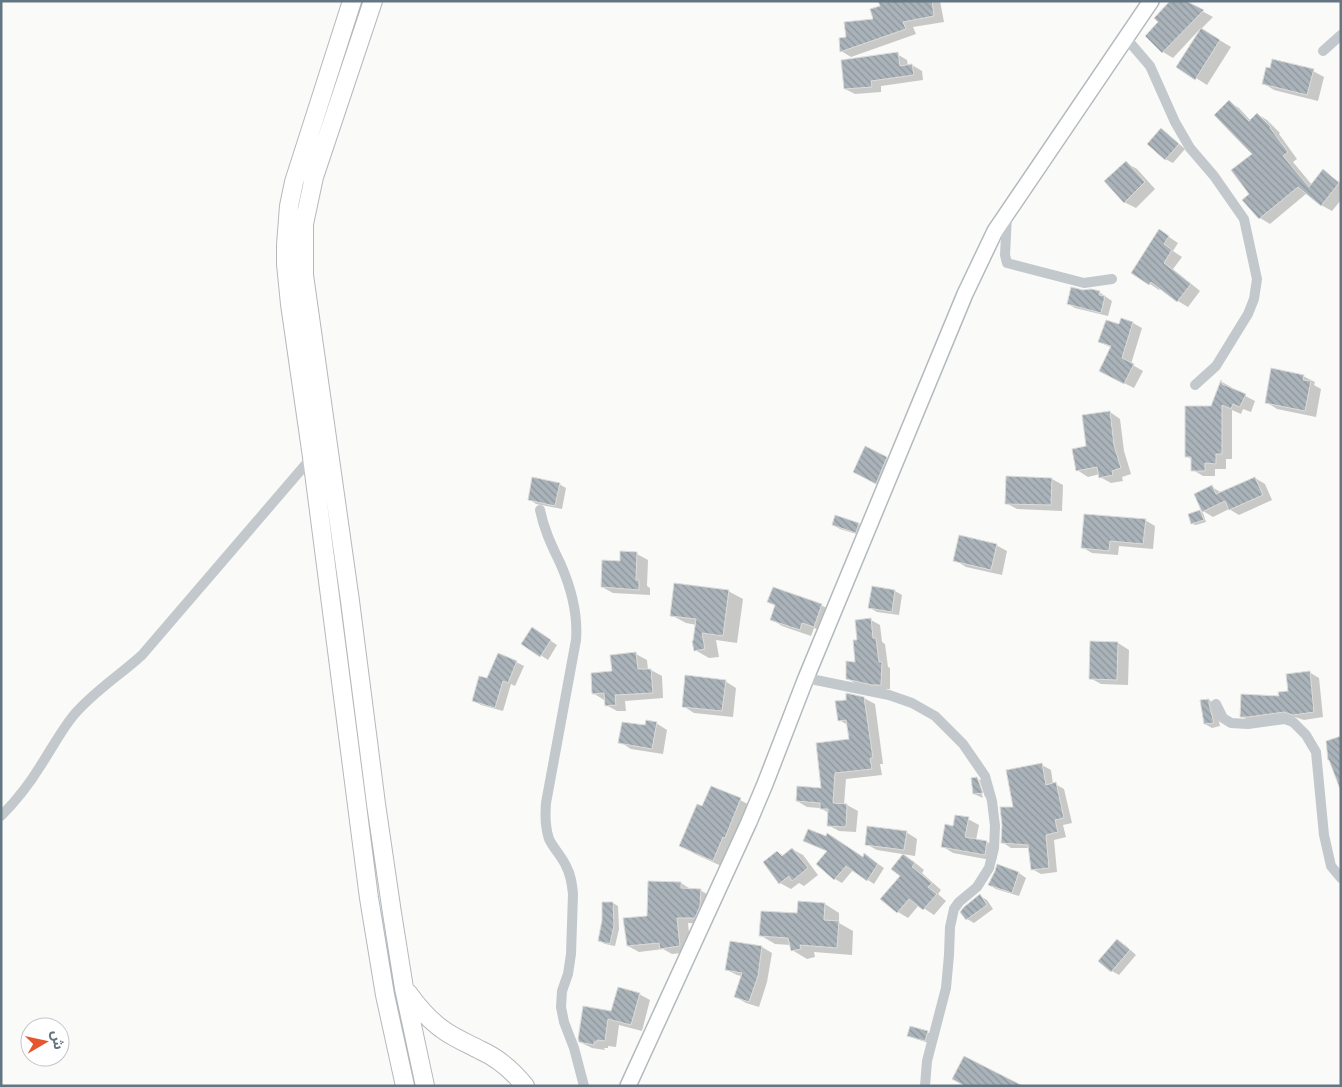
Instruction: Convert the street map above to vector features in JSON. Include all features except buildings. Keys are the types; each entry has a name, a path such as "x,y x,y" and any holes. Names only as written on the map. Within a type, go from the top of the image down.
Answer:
{"highway":[{"path":"352,1 294,182 287,225 286,264 364,868 384,985 405,1086"},
{"path":"374,1 314,177 304,224 304,275 350,601 377,813 404,988 425,1086"},
{"path":"404,988 432,1021 456,1038 503,1064 525,1086"}],"main road":[{"path":"628,1086 746,829 806,678 965,294 995,231 1151,1"}],"street":[{"path":"1323,51 1341,36"},
{"path":"1126,38 1150,66 1175,122 1190,148 1214,176 1244,218 1256,279 1254,299 1248,314 1216,366 1195,385"},
{"path":"1007,213 1005,255 1007,263 1084,283 1112,279"},
{"path":"1,816 29,783 74,714 94,694 130,666 148,648 312,457"},
{"path":"540,510 546,533 566,577 576,620 576,640 546,803 545,820 552,845 566,866 572,884 572,954 562,991 561,1007 584,1086"},
{"path":"806,678 912,702 935,716 963,744 985,776 992,801 995,826 994,848 989,868 976,887 954,909 950,928 946,988 927,1061 924,1086"},
{"path":"1216,704 1223,718 1231,723 1248,724 1284,719 1293,722 1306,735 1316,752 1324,835 1331,866 1341,878"}]}
